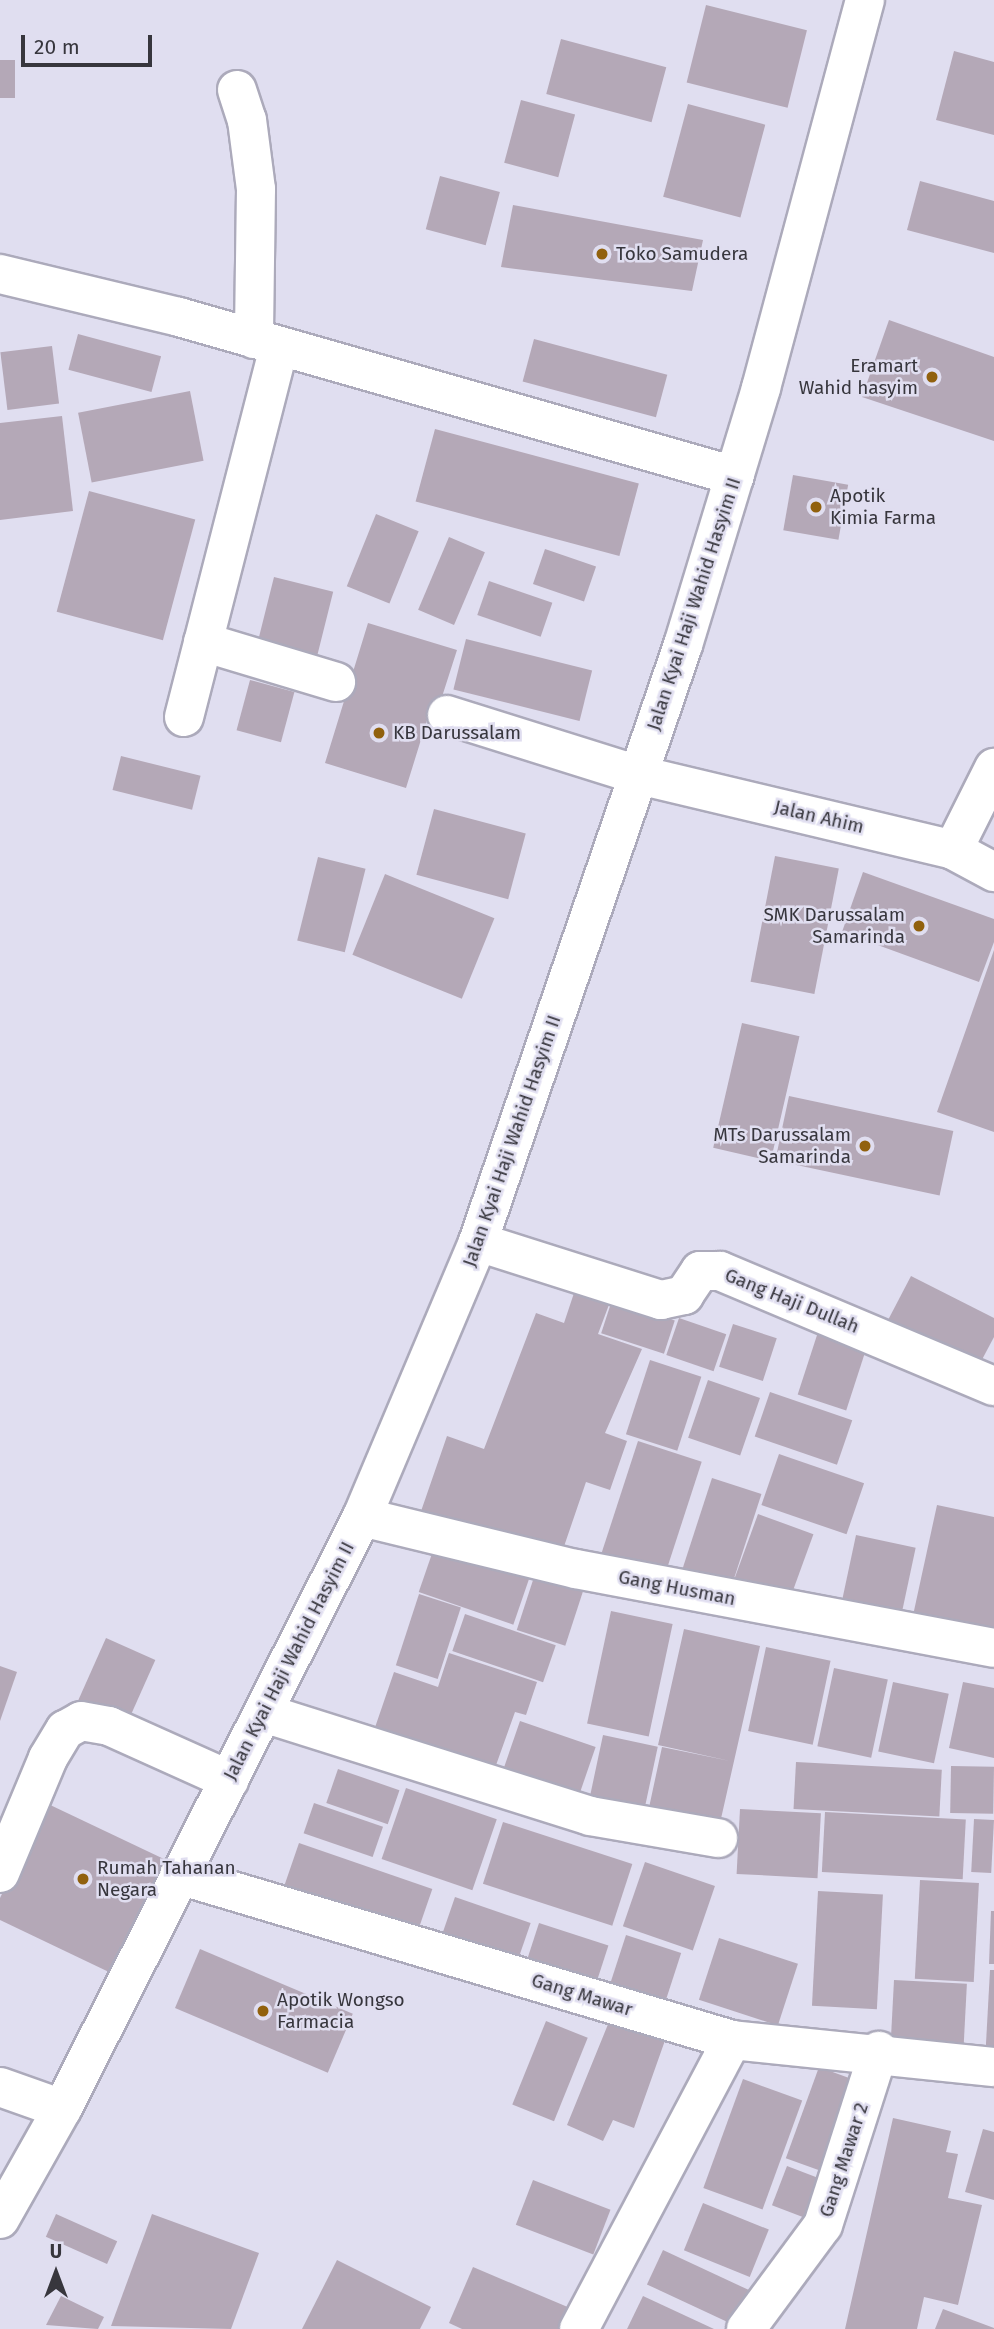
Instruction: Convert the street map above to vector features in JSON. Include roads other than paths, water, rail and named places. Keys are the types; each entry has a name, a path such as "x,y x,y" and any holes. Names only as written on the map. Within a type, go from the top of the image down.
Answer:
{"street":[{"name":"Jalan Kyai Haji Wahid Hasyim II","path":"0,2219 62,2109 362,1517 478,1242 639,775 735,476 865,0"},
{"path":"184,717 203,642 267,343 256,189 247,120 236,90"},
{"path":"0,274 267,343 735,476"},
{"path":"203,642 336,682"},
{"name":"Jalan Ahim","path":"447,715 639,775 953,850 994,872"},
{"path":"953,850 994,768"},
{"name":"Gang Haji Dullah","path":"478,1242 661,1300 676,1301 700,1270 720,1271 994,1386"},
{"name":"Gang Husman","path":"362,1517 576,1569 994,1648"},
{"path":"264,1713 590,1816 718,1838"},
{"path":"0,1873 48,1758 65,1730 81,1721 109,1726 229,1780"},
{"name":"Gang Mawar","path":"179,1875 732,2040 879,2051 994,2067"},
{"path":"579,2329 732,2040"},
{"name":"Gang Mawar 2","path":"746,2329 823,2225 879,2051"},
{"path":"0,2087 62,2109"}],"place":[{"name":"Toko Samudera","path":"602,254"},
{"name":"Eramart Wahid hasyim","path":"932,377"},
{"name":"Apotik Kimia Farma","path":"816,507"},
{"name":"KB Darussalam","path":"379,733"},
{"name":"SMK Darussalam Samarinda","path":"919,926"},
{"name":"MTs Darussalam Samarinda","path":"865,1146"},
{"name":"Rumah Tahanan Negara","path":"83,1879"},
{"name":"Apotik Wongso Farmacia","path":"263,2011"}]}
